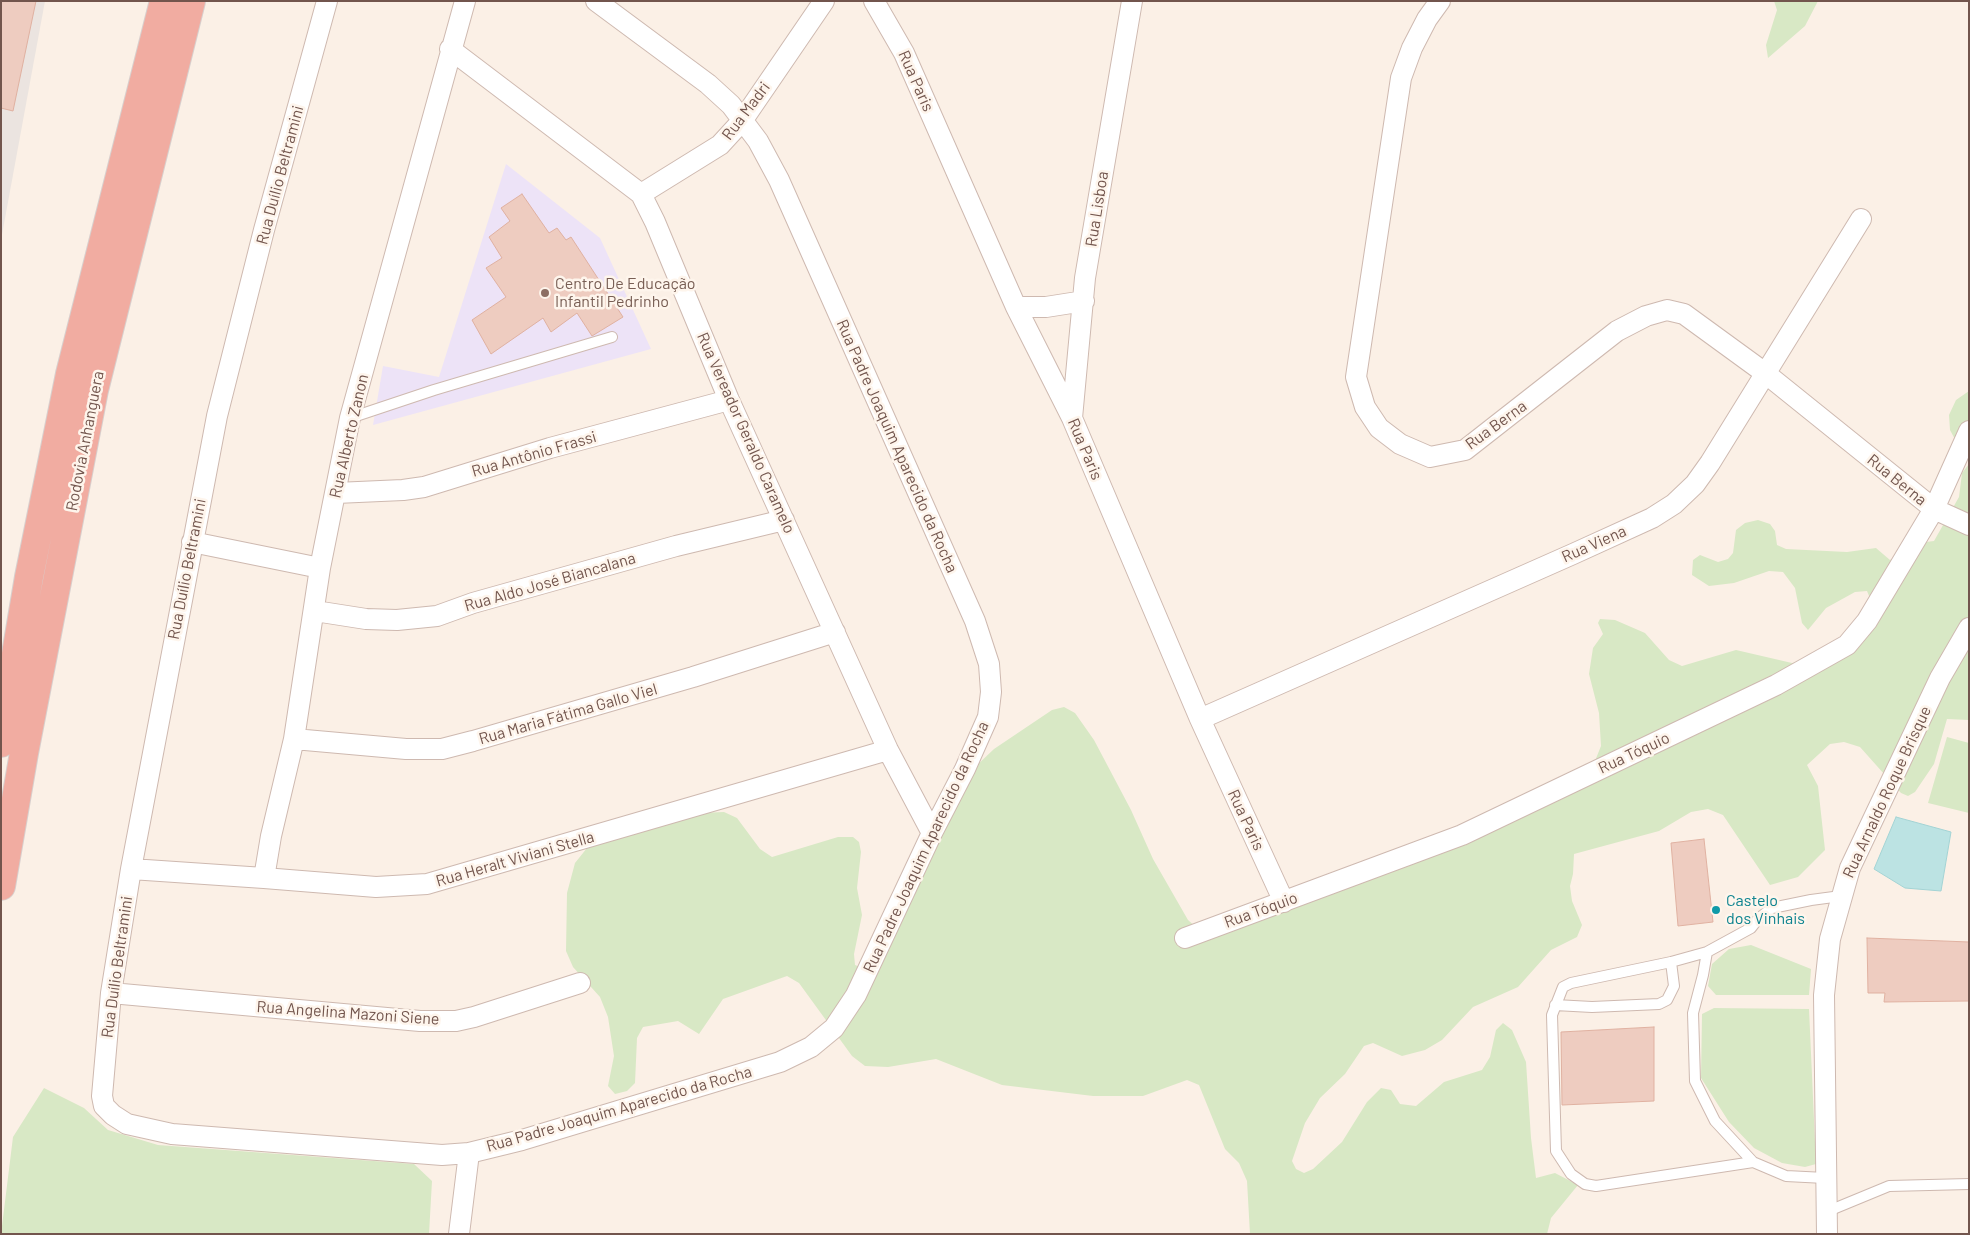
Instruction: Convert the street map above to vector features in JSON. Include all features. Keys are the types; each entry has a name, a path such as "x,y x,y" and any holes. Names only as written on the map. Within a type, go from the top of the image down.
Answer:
{"highway":[{"name":"Rodovia Anhanguera","path":"1,743 29,577 70,374 164,1"},
{"name":"Rodovia Anhanguera","path":"1,886 24,753 94,390 191,1"}],"street":[{"name":"Rua Duílio Beltramini","path":"137,1127 113,1115 104,1106 102,1096 112,993 131,870 217,416 264,230 327,1"},
{"name":"Rua Alberto Zanon","path":"264,878 271,836 294,739 315,611 320,568 350,418 465,1"},
{"name":"Rua Padre Joaquim Aparecido da Rocha","path":"137,1127 172,1134 413,1153 442,1155 469,1153 522,1140 780,1062 811,1048 834,1028 856,995 932,833 965,769 988,717 991,692 989,664 975,621 779,180 758,141 731,105 708,84 596,1"},
{"name":"Rua Madri","path":"641,194 720,145 742,121 824,1"},
{"name":"Rua Paris","path":"874,1 904,52 1016,307 1072,418 1200,720 1284,902"},
{"name":"Rua Lisboa","path":"1072,418 1085,278 1132,1"},
{"name":"Rua Berna","path":"1440,1 1427,19 1412,48 1401,78 1356,377 1365,407 1379,428 1400,444 1430,458 1465,450 1617,331 1646,316 1667,310 1684,314 1765,372 1934,509 1969,526"},
{"name":"Rua Vereador Geraldo Caramelo","path":"450,50 641,194 655,222 729,400 888,750 932,833"},
{"name":"Rua Viena","path":"1200,720 1403,631 1652,518 1674,504 1695,484 1710,463 1861,219"},
{"path":"1016,307 1046,307 1084,301"},
{"name":"Rua Antônio Frassi","path":"336,493 403,490 424,487 550,448 729,400"},
{"name":"Rua Tóquio","path":"1186,938 1462,834 1768,689 1847,645 1867,621 1934,509 1969,431"},
{"name":"Rua Aldo José Biancalana","path":"315,611 366,619 397,620 436,616 473,603 676,546 784,520"},
{"path":"192,542 320,568"},
{"name":"Rua Arnaldo Roque Brisque","path":"1826,1234 1824,995 1830,939 1850,868 1936,687 1969,628"},
{"name":"Rua Maria Fátima Gallo Viel","path":"294,739 406,749 442,749 473,742 693,677 836,632"},
{"name":"Rua Heralt Viviani Stella","path":"131,870 264,878 376,888 427,884 888,750"},
{"name":"Rua Angelina Mazoni Siene","path":"112,993 420,1021 456,1020 474,1017 580,983"},
{"path":"459,1234 469,1153"}],"lane":[{"path":"350,418 434,390 612,338"},
{"path":"1753,1162 1596,1186 1585,1184 1571,1174 1556,1151 1552,1015 1555,1005 1564,987 1572,983 1672,962 1707,952 1751,928 1758,918 1772,908 1841,896"},
{"path":"1707,952 1693,1013 1695,1081 1715,1121 1753,1162 1786,1176 1825,1178"},
{"path":"1555,1005 1592,1007 1658,1004 1668,1000 1674,986 1672,962"},
{"path":"1826,1212 1889,1186 1969,1184"}],"shaded area":[{"path":"1,1 45,1 1,240"},
{"name":"Centro De Educação Infantil Pedrinho","path":"506,164 600,238 651,349 373,425 383,366 439,377"}],"green space":[{"path":"1774,1 1818,1 1805,26 1768,58 1766,45 1777,10"},
{"path":"1969,391 1969,454 1957,443 1950,430 1949,415 1956,400"},
{"path":"1969,464 1969,720 1947,719 1934,764 1915,792 1908,796 1901,793 1860,747 1844,742 1830,744 1807,765 1818,786 1825,850 1798,877 1770,885 1723,815 1708,809 1691,812 1659,831 1574,854 1570,886 1572,901 1582,925 1577,937 1551,950 1518,987 1473,1007 1442,1040 1425,1050 1402,1056 1373,1043 1364,1046 1345,1074 1320,1098 1305,1123 1292,1161 1296,1169 1304,1173 1313,1169 1342,1142 1367,1102 1381,1088 1391,1090 1400,1104 1416,1106 1444,1082 1482,1070 1490,1057 1496,1030 1503,1023 1512,1030 1526,1062 1531,1138 1536,1178 1555,1173 1578,1185 1551,1218 1547,1234 1250,1234 1247,1181 1239,1163 1225,1149 1199,1085 1187,1080 1143,1096 1093,1096 1002,1085 936,1059 888,1067 865,1066 852,1056 799,983 787,976 723,999 699,1034 678,1021 643,1027 637,1038 635,1083 627,1091 615,1094 608,1086 614,1056 608,1017 600,997 573,967 566,951 567,893 575,863 587,848 609,835 699,813 724,812 737,818 760,849 772,857 838,837 853,837 859,842 861,852 857,888 862,915 854,954 855,965 860,967 974,768 994,749 1052,710 1064,707 1075,713 1094,740 1131,810 1153,859 1188,920 1197,928 1495,822 1595,761 1601,746 1599,713 1589,674 1593,648 1603,634 1598,623 1600,619 1615,620 1645,633 1669,660 1682,666 1736,650 1792,663 1828,657 1872,603 1867,591 1855,592 1826,608 1808,630 1802,623 1795,588 1783,572 1769,571 1734,583 1709,586 1692,575 1693,560 1700,555 1718,562 1728,559 1733,553 1736,530 1745,523 1758,520 1770,524 1775,531 1777,545 1786,549 1847,552 1876,548 1890,560 1898,555 1915,528 1926,542 1934,541 1959,497 1962,473"},
{"path":"1947,737 1969,743 1969,813 1928,803"},
{"path":"1751,945 1811,969 1809,995 1716,995 1708,986 1712,964 1729,949"},
{"path":"1714,1008 1809,1009 1816,1164 1805,1167 1782,1163 1754,1148 1729,1122 1701,1078 1702,1014"},
{"path":"44,1088 84,1108 108,1130 158,1145 414,1164 432,1181 429,1234 1,1234 13,1137"}],"water":[{"path":"1896,817 1951,832 1941,891 1905,888 1874,869"}],"building":[{"path":"1,1 36,1 13,111 1,108"},
{"path":"522,194 549,233 557,228 566,240 571,237 623,317 592,336 577,313 551,332 543,318 491,354 472,320 506,297 486,268 502,258 489,237 510,221 501,208"},
{"path":"1704,839 1713,922 1678,926 1671,843"},
{"path":"1867,938 1969,942 1969,1001 1884,1002 1885,993 1868,993"},
{"path":"1654,1027 1654,1101 1562,1105 1561,1032"}],"place":[{"name":"Centro De Educação Infantil Pedrinho","path":"545,293"},
{"name":"Castelo dos Vinhais","path":"1716,910"}]}
